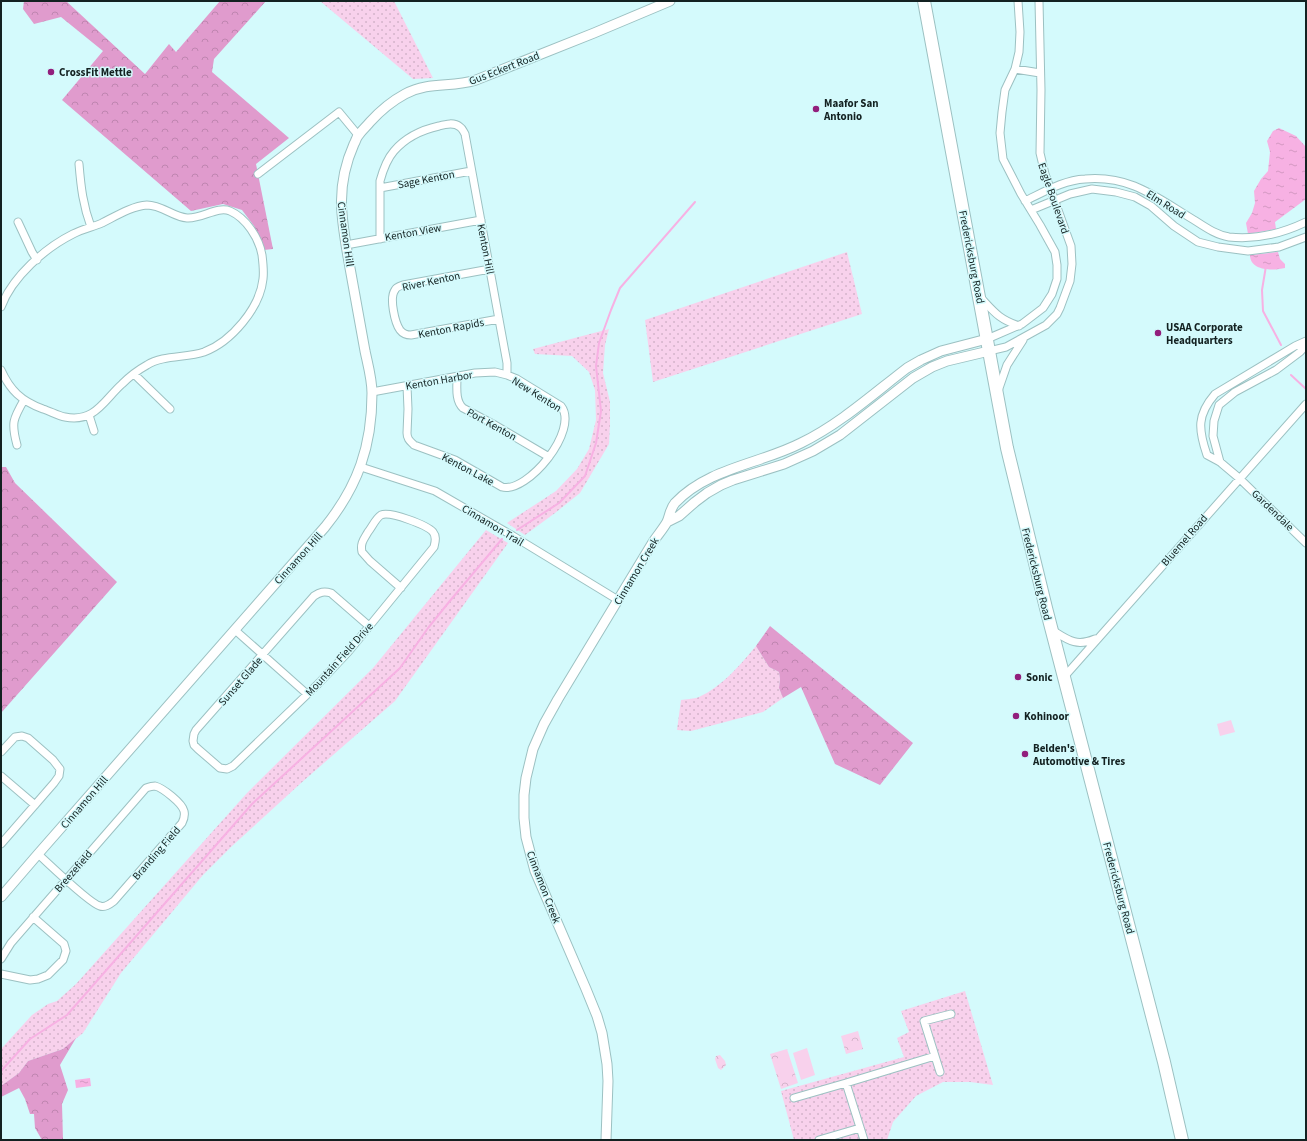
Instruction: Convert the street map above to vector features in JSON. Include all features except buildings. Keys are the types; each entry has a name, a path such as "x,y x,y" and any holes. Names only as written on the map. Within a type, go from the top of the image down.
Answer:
{"main road":[{"name":"Fredericksburg Road","path":"924,1 1007,448 1051,629 1164,1062 1182,1140"}],"street":[{"name":"Gus Eckert Road","path":"358,135 373,118 390,104 412,91 432,85 457,84 476,80 670,1"},
{"name":"Eagle Boulevard","path":"988,345 1030,319 1043,308 1052,294 1057,279 1055,252 1002,159 1000,133 1005,90 1015,69 1019,52 1020,32 1018,1"},
{"name":"Eagle Boulevard","path":"988,345 1006,347 1025,338 1046,325 1057,314 1070,281 1072,264 1071,246 1045,174 1040,153 1039,1"},
{"path":"1015,69 1040,73"},
{"path":"258,174 339,112 358,135"},
{"name":"Kenton Hill","path":"380,188 382,173 387,161 401,143 422,130 453,124 458,125 462,129 465,134 490,269 507,364 507,375"},
{"name":"Cinnamon Hill","path":"1,898 337,512 347,497 361,467 370,432 372,392 342,218 341,192 345,166 358,135"},
{"path":"79,164 84,207 91,227"},
{"name":"Sage Kenton","path":"380,188 471,171"},
{"name":"Elm Road","path":"1026,201 1066,183 1085,179 1111,179 1135,185 1156,196 1212,232 1228,237 1248,238 1279,233 1306,222"},
{"path":"380,188 380,238"},
{"name":"Elm Road","path":"1031,210 1070,194 1092,189 1116,192 1135,197 1151,206 1174,226 1198,242 1218,247 1248,251 1279,247 1306,237"},
{"path":"1,307 9,291 23,273 51,247 60,241 126,211 147,205 159,207 178,216 187,218 197,218 216,211 226,210 237,215 245,222 261,250 263,276 258,296 249,314 234,332 224,341 204,352 184,357 154,361 145,366 122,384 106,402 89,415 82,417 65,417 24,400 4,383 1,370"},
{"name":"Kenton View","path":"346,245 480,220"},
{"path":"18,222 37,260"},
{"name":"River Kenton","path":"394,312 392,296 394,290 398,287 490,269"},
{"path":"979,297 997,315 1006,321 1019,326"},
{"name":"Kenton Rapids","path":"394,312 399,330 403,333 411,335 499,319"},
{"path":"997,393 1007,365 1025,338"},
{"name":"Gardendale","path":"1306,341 1295,346 1215,394 1207,403 1202,413 1199,426 1202,442 1207,455 1220,462 1239,478 1306,543"},
{"name":"Cinnamon Creek","path":"605,1139 608,1081 602,1033 586,989 535,871 526,838 524,795 526,775 538,737 558,699 653,542 667,522 670,511 675,503 688,492 726,470 779,453 826,430 897,376 921,360 941,351 988,345"},
{"name":"Cinnamon Creek","path":"667,522 679,516 706,493 733,480 784,464 813,451 855,424 904,385 932,367 988,345"},
{"path":"1220,462 1213,436 1214,421 1220,405 1235,392 1276,370 1300,352 1306,345"},
{"name":"Kenton Harbor","path":"372,392 475,373 495,372 507,375"},
{"path":"134,374 170,409"},
{"name":"New Kenton","path":"507,375 562,406 566,420 562,434 549,457"},
{"path":"897,376 904,385"},
{"name":"Port Kenton","path":"457,377 458,400 463,408 549,457"},
{"name":"Kenton Lake","path":"407,386 407,437 414,445 455,460 507,489 532,475 549,457"},
{"path":"17,445 13,432 13,424 24,400"},
{"name":"Bluemel Road","path":"1064,677 1306,404"},
{"path":"89,415 94,431"},
{"name":"Cinnamon Trail","path":"361,467 435,491 513,536 618,600"},
{"path":"688,492 695,502"},
{"name":"Mountain Field Drive","path":"227,769 233,766 308,694 349,651 401,588 434,547 435,538 433,533 427,528 411,521 385,514 379,517 362,543 362,552 401,588"},
{"name":"Sunset Glade","path":"227,769 220,768 194,745 194,734 314,596 323,592 331,593 369,626"},
{"path":"1051,629 1072,642 1081,643 1097,638"},
{"path":"235,630 308,694"},
{"path":"2,750 15,737 22,736 28,738 53,760 60,769 59,776 35,805 2,840"},
{"path":"1,776 35,805"},
{"name":"Branding Field","path":"66,879 98,906 106,906 114,901 183,821 185,815 181,805 162,788 153,786 150,787"},
{"name":"Breezefield","path":"1,959 11,942 33,916 146,788 150,787"},
{"path":"38,854 66,879"},
{"path":"1,974 30,980 44,978 63,960 66,953 64,944 33,916"},
{"path":"940,1072 924,1021 951,1014"},
{"path":"794,1098 935,1056"},
{"path":"846,1083 864,1140"},
{"path":"819,1140 860,1128"}],"green space":[{"path":"24,1 66,1 145,74 169,44 176,52 220,1 266,1 214,59 212,72 289,138 256,164 273,249 264,250 254,226 242,210 223,204 191,211 62,100 103,51 61,17 34,24 23,9"},
{"path":"320,1 394,1 433,78 413,79"},
{"path":"847,252 862,314 653,382 645,320"},
{"path":"609,329 605,345 603,373 610,402 609,444 580,493 525,535 507,523 556,491 577,469 589,449 596,420 595,390 589,372 572,356 535,354 533,349"},
{"path":"1,467 6,467 15,483 117,582 1,713"},
{"path":"486,530 508,543 395,701 301,783 231,847 203,875 121,973 83,1033 63,1049 28,1061 19,1073 1,1086 1,1049 32,1015 48,1004 57,1001 76,984 247,793 373,668"},
{"path":"770,626 913,743 880,785 835,764 801,687 783,698 779,688 779,672 769,667 756,646"},
{"path":"756,646 769,667 779,672 779,688 783,698 763,712 691,731 677,730 681,700 699,697 716,687"},
{"path":"1231,720 1235,732 1220,736 1217,724"},
{"path":"965,991 993,1085 970,1082 943,1082 916,1096 893,1122 887,1140 794,1140 781,1091 904,1057 897,1038 909,1032 901,1011"},
{"path":"858,1031 863,1049 846,1054 841,1036"},
{"path":"76,1038 60,1065 68,1090 62,1104 63,1140 42,1140 35,1128 34,1114 30,1114 25,1099 19,1088 1,1097 1,1086 19,1073 28,1061 63,1049"},
{"path":"807,1048 815,1075 801,1080 793,1053"},
{"path":"787,1049 798,1083 781,1089 770,1054"},
{"path":"720,1055 725,1061 726,1065 721,1070 718,1068 715,1059 716,1056"},
{"path":"786,1055 793,1078 783,1081 776,1059"}],"water":[{"path":"1279,128 1296,136 1306,147 1306,199 1275,222 1276,229 1248,234 1246,223 1252,213 1255,203 1254,191 1268,171 1270,152 1267,141 1273,131"},
{"path":"1278,252 1280,259 1285,264 1285,268 1263,269 1254,264 1250,255"},
{"path":"90,1078 91,1086 76,1088 75,1080"}],"waterway":[{"path":"517,530 559,503 585,476 596,443 601,411 596,366 599,343 611,310 620,288 695,202"},
{"path":"1266,266 1262,290 1263,311 1281,345"},
{"path":"1291,375 1306,389"},
{"path":"1,1071 30,1039 67,1015 252,804 400,668 428,628 502,539"}],"place":[{"name":"CrossFit Mettle","path":"51,72"},
{"name":"Maafor San Antonio","path":"816,109"},
{"name":"USAA Corporate Headquarters","path":"1158,333"},
{"name":"Sonic","path":"1018,677"},
{"name":"Kohinoor","path":"1016,716"},
{"name":"Belden's Automotive & Tires","path":"1025,754"}]}
